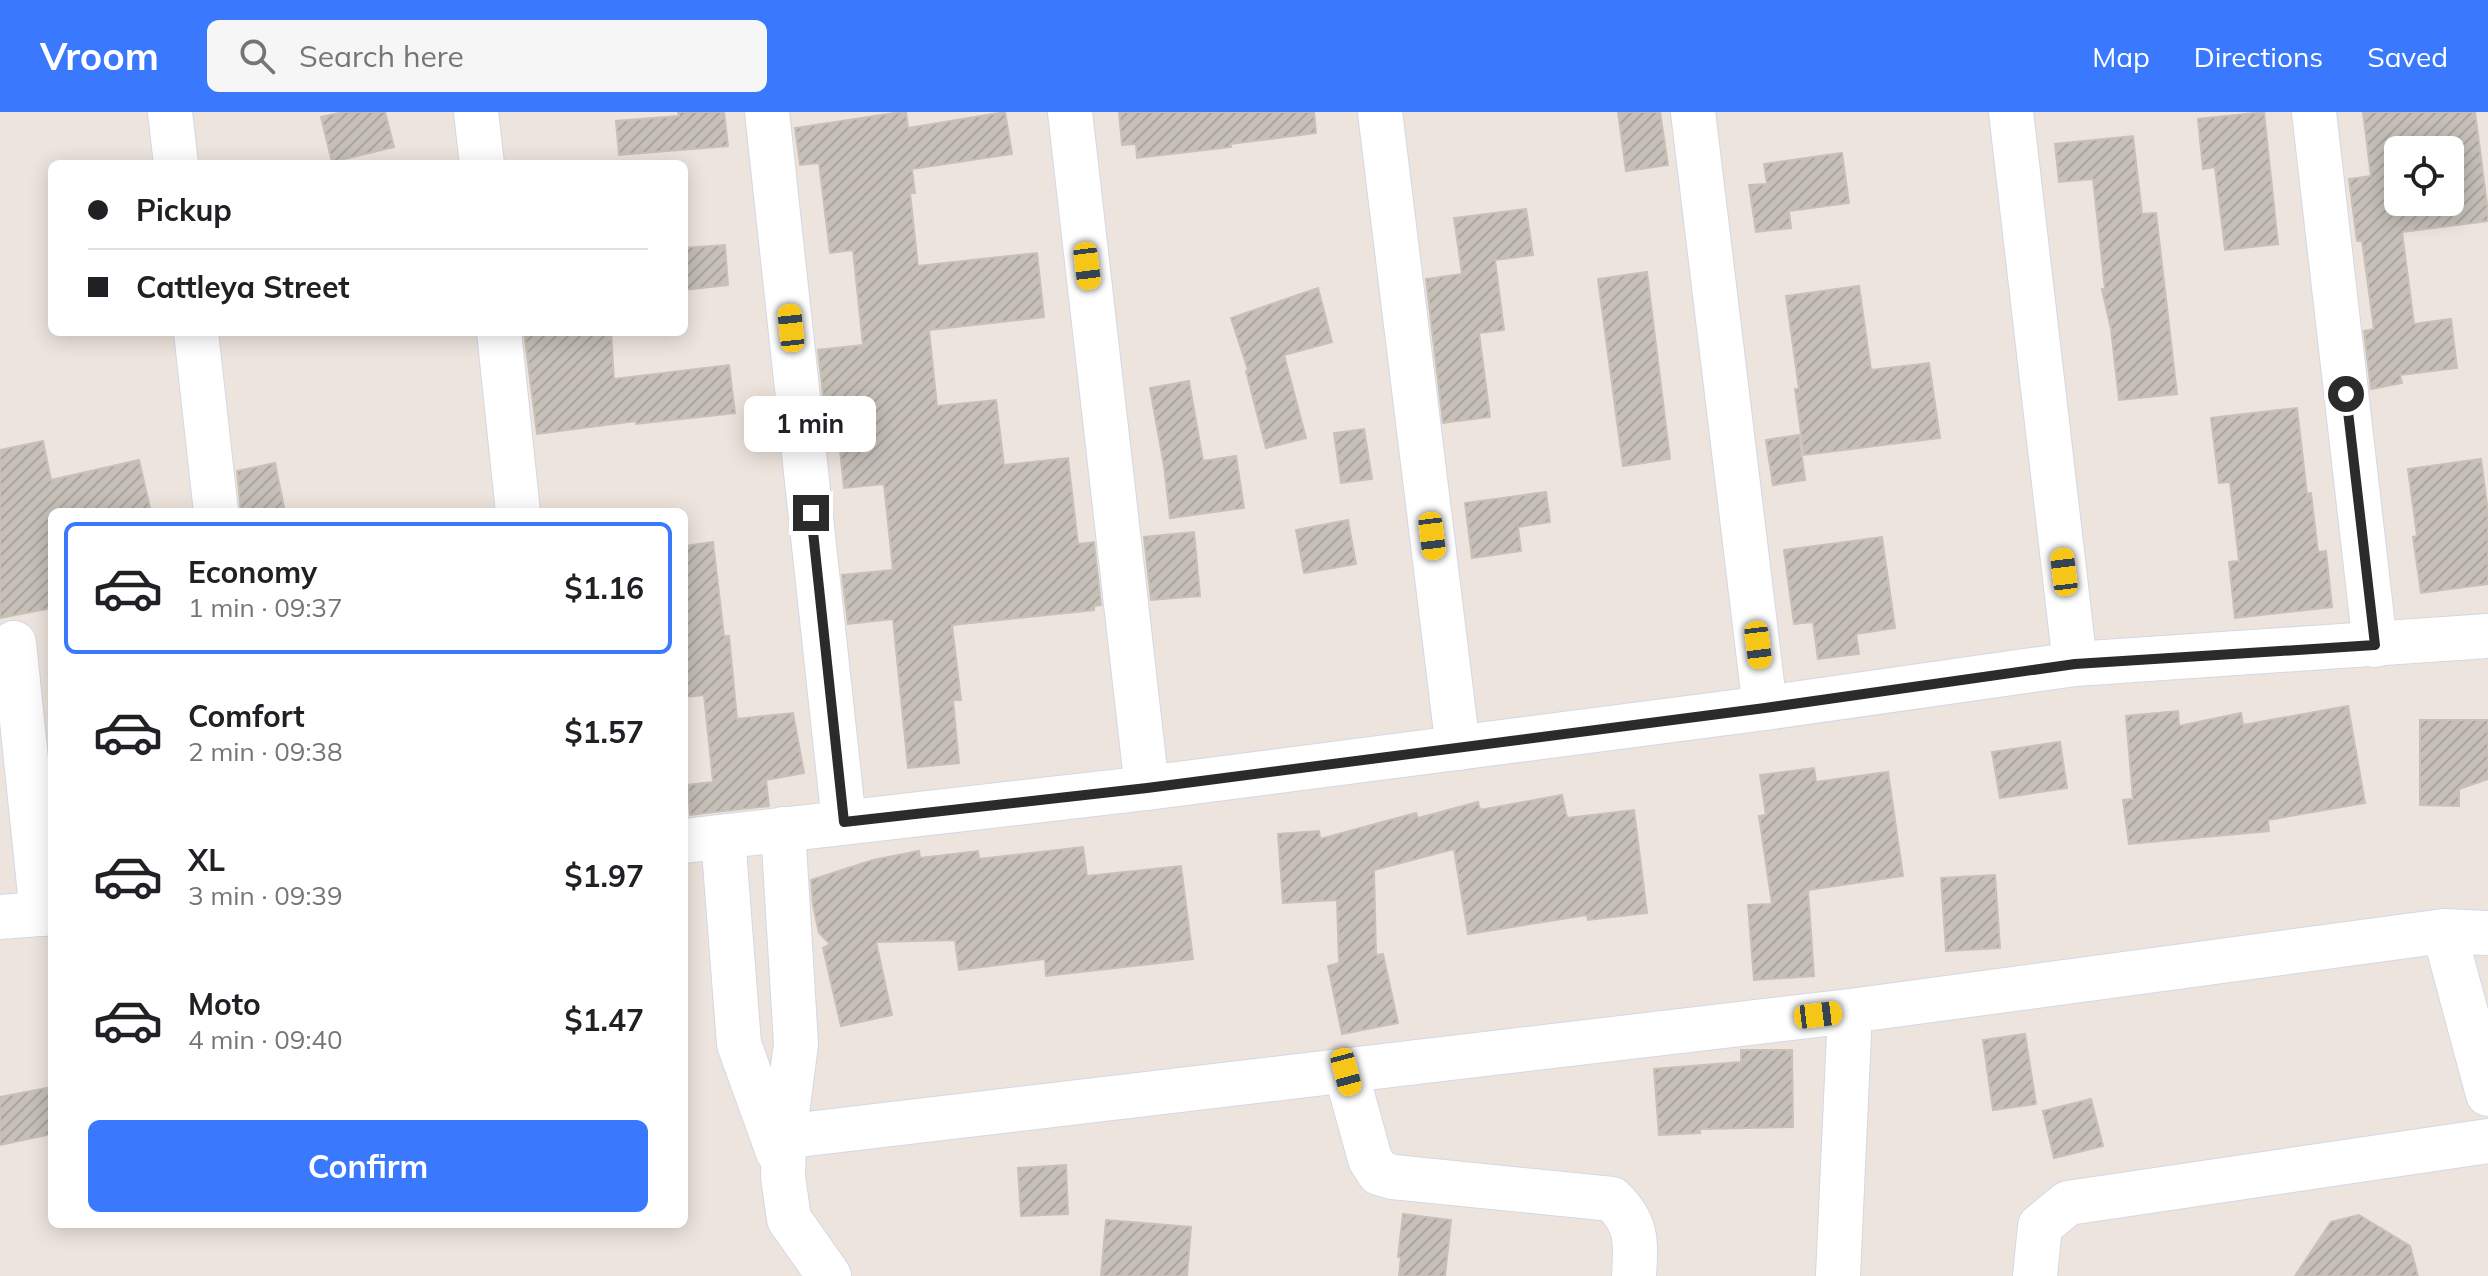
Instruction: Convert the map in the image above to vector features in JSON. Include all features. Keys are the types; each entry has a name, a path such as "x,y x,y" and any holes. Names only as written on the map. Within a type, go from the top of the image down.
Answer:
{"street":[{"path":"170,112 176,160"},
{"path":"476,112 482,160"},
{"path":"767,112 844,822"},
{"path":"1070,112 1147,788"},
{"path":"1380,112 1458,748"},
{"path":"1693,112 1765,708"},
{"path":"2011,112 2075,664"},
{"path":"2314,112 2375,645"},
{"path":"196,336 216,508"},
{"path":"499,336 518,508"},
{"path":"829,1276 789,1219 780,1145 739,1044 703,839 1147,788 1765,708 2075,664 2488,636"},
{"path":"14,643 31,915"},
{"path":"780,1145 796,1044 783,829"},
{"path":"780,1145 1850,1011 2444,931 2488,933"},
{"path":"2444,931 2488,1094"},
{"path":"1838,1276 1850,1011"},
{"path":"1346,1072 1370,1159 1379,1173 1393,1177 1612,1199 1628,1215 1636,1241 1634,1276"},
{"path":"2035,1276 2040,1226 2068,1203 2488,1141"}],"building":[{"path":"343,112 385,112 394,147 332,160 321,117"},
{"path":"678,112 724,112 728,146 619,155 616,121 679,116"},
{"path":"906,112 908,128 1005,112 1012,154 912,169 915,193 910,193 918,266 1037,253 1044,317 929,330 937,406 996,400 1004,465 1068,458 1078,544 1094,542 1101,605 1094,606 1094,610 952,625 961,700 953,700 959,763 908,768 893,619 848,624 842,575 893,570 884,484 844,488 835,402 824,403 818,350 863,345 853,250 830,253 819,163 800,165 795,128"},
{"path":"1119,112 1314,112 1316,133 1137,158 1136,144 1122,145"},
{"path":"1618,112 1660,112 1668,165 1626,171"},
{"path":"2264,112 2278,244 2225,250 2215,167 2203,169 2198,119"},
{"path":"2363,112 2475,112 2488,221 2402,232 2414,324 2451,319 2457,368 2400,375 2402,383 2371,389 2364,331 2374,329 2362,241 2357,241 2349,179 2371,176"},
{"path":"2133,136 2142,214 2156,213 2177,394 2119,400 2111,329 2102,289 2105,289 2093,179 2059,182 2055,144"},
{"path":"1842,153 1849,203 1789,211 1791,228 1756,232 1749,185 1767,184 1764,164"},
{"path":"1526,209 1533,255 1495,260 1504,330 1479,333 1490,417 1443,423 1426,279 1462,274 1454,218"},
{"path":"725,245 728,285 688,290 688,248"},
{"path":"1647,272 1670,459 1623,466 1598,279"},
{"path":"1859,286 1871,370 1929,363 1940,438 1804,455 1795,389 1799,389 1786,296"},
{"path":"1318,288 1332,342 1284,355 1306,438 1266,448 1248,370 1231,318"},
{"path":"525,336 611,336 614,379 729,365 735,413 636,424 636,421 537,434"},
{"path":"1189,381 1203,461 1236,456 1244,508 1170,518 1150,388"},
{"path":"2297,408 2307,494 2311,493 2318,552 2326,551 2332,607 2235,618 2229,562 2239,561 2230,482 2219,483 2211,418"},
{"path":"1364,429 1372,479 1341,483 1334,433"},
{"path":"1799,435 1805,480 1773,485 1766,440"},
{"path":"43,441 51,480 139,460 150,508 48,508 48,609 0,618 0,450"},
{"path":"2481,459 2488,512 2488,584 2421,593 2408,469"},
{"path":"275,463 284,508 241,508 237,471"},
{"path":"1546,492 1550,522 1518,527 1521,551 1472,558 1465,503"},
{"path":"1348,520 1356,564 1304,573 1296,530"},
{"path":"1194,532 1200,596 1151,600 1144,537"},
{"path":"1882,537 1895,628 1856,634 1859,654 1818,659 1813,622 1794,624 1784,550"},
{"path":"713,542 724,636 729,636 737,719 793,713 804,773 766,780 769,806 690,815 688,785 713,782 704,695 688,697 688,545"},
{"path":"2348,706 2365,803 2268,820 2269,831 2129,844 2123,800 2133,799 2126,716 2178,711 2179,726 2241,713 2243,725"},
{"path":"2420,720 2488,720 2488,779 2459,789 2459,806 2420,805"},
{"path":"2060,742 2067,788 2000,798 1992,752"},
{"path":"1814,768 1816,782 1888,772 1903,876 1808,890 1814,976 1754,980 1748,905 1772,904 1759,816 1766,815 1760,775"},
{"path":"1562,795 1567,818 1634,810 1647,913 1588,920 1587,915 1468,934 1454,849 1374,870 1376,955 1383,954 1398,1023 1342,1034 1328,966 1339,963 1337,900 1283,903 1278,834 1319,831 1320,839 1416,813 1418,818 1478,802 1480,810"},
{"path":"1083,847 1087,876 1181,866 1193,959 1046,976 1045,959 959,970 955,940 876,942 892,1015 841,1026 823,948 830,944 819,933 811,880 873,860 919,851 920,858 978,851 979,859"},
{"path":"1995,875 2000,948 1946,951 1941,878"},
{"path":"2025,1034 2036,1104 1993,1110 1983,1040"},
{"path":"1741,1050 1792,1050 1793,1127 1700,1129 1700,1133 1659,1135 1654,1069 1741,1062"},
{"path":"48,1088 48,1135 0,1145 0,1097"},
{"path":"2091,1099 2103,1146 2054,1158 2043,1111"},
{"path":"1066,1165 1068,1214 1021,1216 1018,1168"},
{"path":"1403,1214 1451,1220 1445,1276 1399,1276"},
{"path":"2359,1215 2410,1246 2418,1276 2295,1276 2331,1222"},
{"path":"1106,1220 1191,1227 1187,1276 1101,1276"}],"route":[{"path":"811,513 844,822 1147,788 1765,708 2075,664 2375,645 2346,394"}]}
